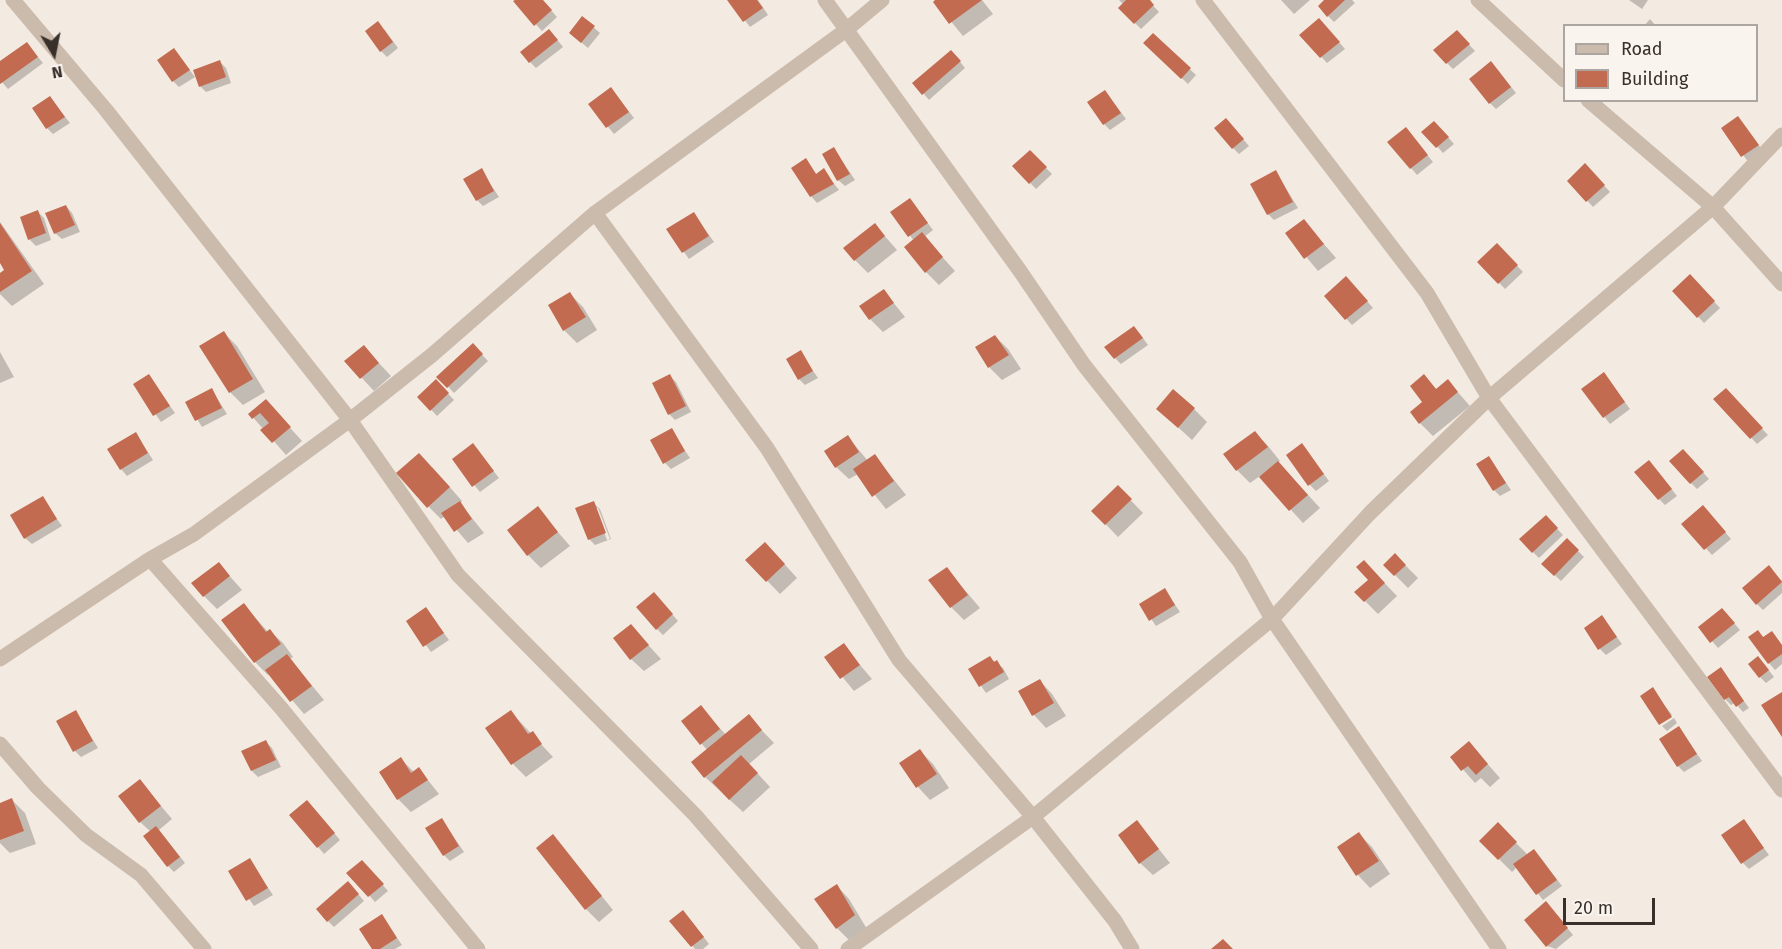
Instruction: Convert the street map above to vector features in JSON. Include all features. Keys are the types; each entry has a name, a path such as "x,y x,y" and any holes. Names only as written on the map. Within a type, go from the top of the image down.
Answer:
{"street":[{"path":"13,0 106,110 350,420 458,575 695,815 812,949"},
{"path":"825,0 1084,365 1240,562 1272,619 1498,949"},
{"path":"0,659 150,559 194,534 350,420 432,355 596,213 846,30 882,0"},
{"path":"1203,0 1427,293 1489,398 1782,790"},
{"path":"1478,0 1563,79"},
{"path":"1590,102 1713,207 1782,284"},
{"path":"848,949 1033,817 1272,619 1370,513 1489,398 1713,207 1782,135"},
{"path":"596,213 767,448 899,660 1033,817 1115,921 1132,949"},
{"path":"150,559 281,708 478,949"},
{"path":"0,744 38,788 86,835 141,875 204,949"}],"building":[{"path":"543,0 552,10 534,26 513,1"},
{"path":"727,0 757,0 763,8 743,22"},
{"path":"935,0 982,0 949,24 933,2"},
{"path":"1126,0 1150,0 1154,5 1134,24 1118,8"},
{"path":"1324,0 1345,0 1327,17 1318,6"},
{"path":"582,16 595,26 581,43 569,33"},
{"path":"1319,18 1340,42 1320,58 1299,35"},
{"path":"378,21 393,42 380,52 365,31"},
{"path":"549,29 558,40 529,63 520,52"},
{"path":"1457,30 1470,44 1446,64 1433,50"},
{"path":"1153,33 1191,68 1181,79 1143,43"},
{"path":"27,42 38,57 0,84 0,61"},
{"path":"174,48 190,70 172,82 157,60"},
{"path":"951,50 961,61 922,95 912,83"},
{"path":"220,60 226,77 199,87 193,70"},
{"path":"1491,61 1511,87 1489,104 1469,79"},
{"path":"611,87 629,112 606,128 588,104"},
{"path":"1105,90 1121,113 1103,125 1087,102"},
{"path":"50,96 65,117 46,129 32,108"},
{"path":"1738,116 1759,145 1741,157 1721,128"},
{"path":"1226,118 1244,139 1232,149 1214,128"},
{"path":"1434,121 1449,137 1436,148 1421,132"},
{"path":"1406,127 1428,155 1410,169 1387,142"},
{"path":"834,147 850,174 837,181 822,154"},
{"path":"1030,150 1047,167 1029,184 1012,166"},
{"path":"806,158 816,174 824,168 834,184 810,197 791,168"},
{"path":"1585,163 1605,185 1586,202 1567,181"},
{"path":"482,168 494,191 476,201 463,179"},
{"path":"1276,170 1293,202 1267,215 1250,184"},
{"path":"910,198 928,223 908,237 890,212"},
{"path":"66,205 75,225 54,234 45,213"},
{"path":"38,210 46,233 28,240 20,217"},
{"path":"694,212 709,236 682,253 666,229"},
{"path":"1304,219 1324,244 1304,259 1285,233"},
{"path":"0,223 32,271 0,292 0,273 4,270 0,263"},
{"path":"875,223 885,236 854,261 843,248"},
{"path":"922,232 943,257 925,273 904,247"},
{"path":"1497,243 1518,265 1498,284 1477,262"},
{"path":"1690,274 1715,301 1697,318 1672,291"},
{"path":"1346,276 1368,301 1345,320 1324,296"},
{"path":"884,289 894,303 869,320 859,306"},
{"path":"570,292 586,317 563,331 548,305"},
{"path":"1134,326 1143,338 1114,359 1104,347"},
{"path":"224,331 253,379 229,393 199,346"},
{"path":"995,335 1009,355 988,368 975,347"},
{"path":"473,343 483,354 447,388 436,377"},
{"path":"364,345 379,363 360,379 344,361"},
{"path":"801,350 813,371 798,380 786,359"},
{"path":"1604,372 1625,402 1603,418 1581,389"},
{"path":"149,374 170,406 153,416 133,384"},
{"path":"670,374 686,406 668,415 652,383"},
{"path":"1424,374 1436,389 1448,379 1458,392 1419,424 1410,412 1422,402 1410,386"},
{"path":"436,379 449,393 430,411 417,397"},
{"path":"212,388 222,408 195,421 185,402"},
{"path":"1726,388 1763,428 1750,439 1713,399"},
{"path":"1173,389 1195,408 1178,428 1156,409"},
{"path":"266,399 291,427 272,443 260,430 269,423 260,413 252,419 248,414"},
{"path":"672,428 685,451 663,464 650,440"},
{"path":"1255,431 1268,447 1236,471 1223,454"},
{"path":"136,432 148,453 120,470 107,449"},
{"path":"848,435 859,452 835,468 824,451"},
{"path":"473,443 494,471 472,487 452,459"},
{"path":"1302,443 1324,474 1308,486 1286,455"},
{"path":"1683,449 1704,472 1690,484 1669,461"},
{"path":"419,453 450,487 427,508 396,473"},
{"path":"875,454 894,481 872,497 853,469"},
{"path":"1489,456 1506,483 1493,491 1476,464"},
{"path":"1649,460 1672,489 1658,500 1634,472"},
{"path":"1278,461 1308,495 1289,511 1259,477"},
{"path":"1118,485 1132,499 1105,525 1091,511"},
{"path":"43,496 57,519 24,539 10,515"},
{"path":"460,501 472,519 454,532 441,513"},
{"path":"594,501 606,533 588,540 575,508"},
{"path":"1703,505 1726,532 1704,550 1681,524"},
{"path":"538,506 558,532 527,556 507,530"},
{"path":"1546,515 1558,528 1532,553 1519,539"},
{"path":"1567,538 1579,550 1554,576 1541,564"},
{"path":"765,542 785,564 766,582 745,560"},
{"path":"1395,553 1406,565 1394,576 1383,565"},
{"path":"1364,560 1385,583 1364,602 1354,592 1368,580 1356,567"},
{"path":"219,562 230,576 203,597 191,583"},
{"path":"1769,565 1782,582 1756,605 1742,588"},
{"path":"947,567 968,595 950,608 928,580"},
{"path":"1165,588 1175,605 1149,621 1139,604"},
{"path":"654,592 673,614 656,630 636,607"},
{"path":"244,603 266,632 270,629 281,644 254,663 221,620"},
{"path":"426,607 444,633 423,647 406,621"},
{"path":"1722,608 1735,623 1710,643 1698,627"},
{"path":"1602,615 1617,637 1598,650 1584,628"},
{"path":"631,624 649,645 630,660 613,638"},
{"path":"1758,630 1763,637 1772,631 1782,645 1782,654 1768,664 1748,637"},
{"path":"844,643 860,665 840,679 824,657"},
{"path":"287,654 312,686 290,702 265,670"},
{"path":"990,656 994,662 997,660 1004,672 979,687 968,669"},
{"path":"1758,656 1769,670 1759,678 1748,664"},
{"path":"1721,667 1744,701 1736,707 1729,697 1724,700 1707,677"},
{"path":"1040,679 1054,703 1032,716 1018,691"},
{"path":"1653,687 1672,717 1659,725 1640,696"},
{"path":"1782,692 1782,737 1761,705"},
{"path":"701,705 720,729 700,745 681,721"},
{"path":"76,710 93,741 73,752 56,721"},
{"path":"511,710 528,734 533,731 542,744 511,765 485,728"},
{"path":"749,714 762,730 704,778 691,762"},
{"path":"1679,726 1697,754 1677,767 1659,739"},
{"path":"266,740 276,760 251,771 241,751"},
{"path":"1469,741 1488,764 1476,775 1468,766 1461,771 1450,757"},
{"path":"920,749 937,774 916,788 899,763"},
{"path":"741,755 758,773 729,800 712,782"},
{"path":"401,757 411,773 419,767 428,780 397,800 379,772"},
{"path":"140,779 161,806 139,823 118,796"},
{"path":"12,798 24,831 0,840 0,803"},
{"path":"307,800 335,833 317,848 289,815"},
{"path":"442,818 459,846 443,856 425,828"},
{"path":"1744,819 1764,848 1741,864 1721,835"},
{"path":"1137,820 1159,849 1139,864 1118,835"},
{"path":"1498,822 1517,842 1498,860 1479,841"},
{"path":"156,826 180,857 167,867 143,836"},
{"path":"1359,832 1379,861 1356,876 1337,847"},
{"path":"553,834 602,896 585,910 536,848"},
{"path":"1534,849 1557,880 1536,895 1513,864"},
{"path":"250,858 268,888 246,901 228,871"},
{"path":"362,860 384,884 368,897 346,873"},
{"path":"348,881 359,894 327,922 316,909"},
{"path":"837,884 855,915 836,929 814,899"},
{"path":"1546,901 1568,928 1546,947 1524,920"},
{"path":"683,910 704,937 691,947 669,921"},
{"path":"382,914 397,938 380,949 372,949 359,929"},
{"path":"1223,939 1233,949 1211,949"}]}
